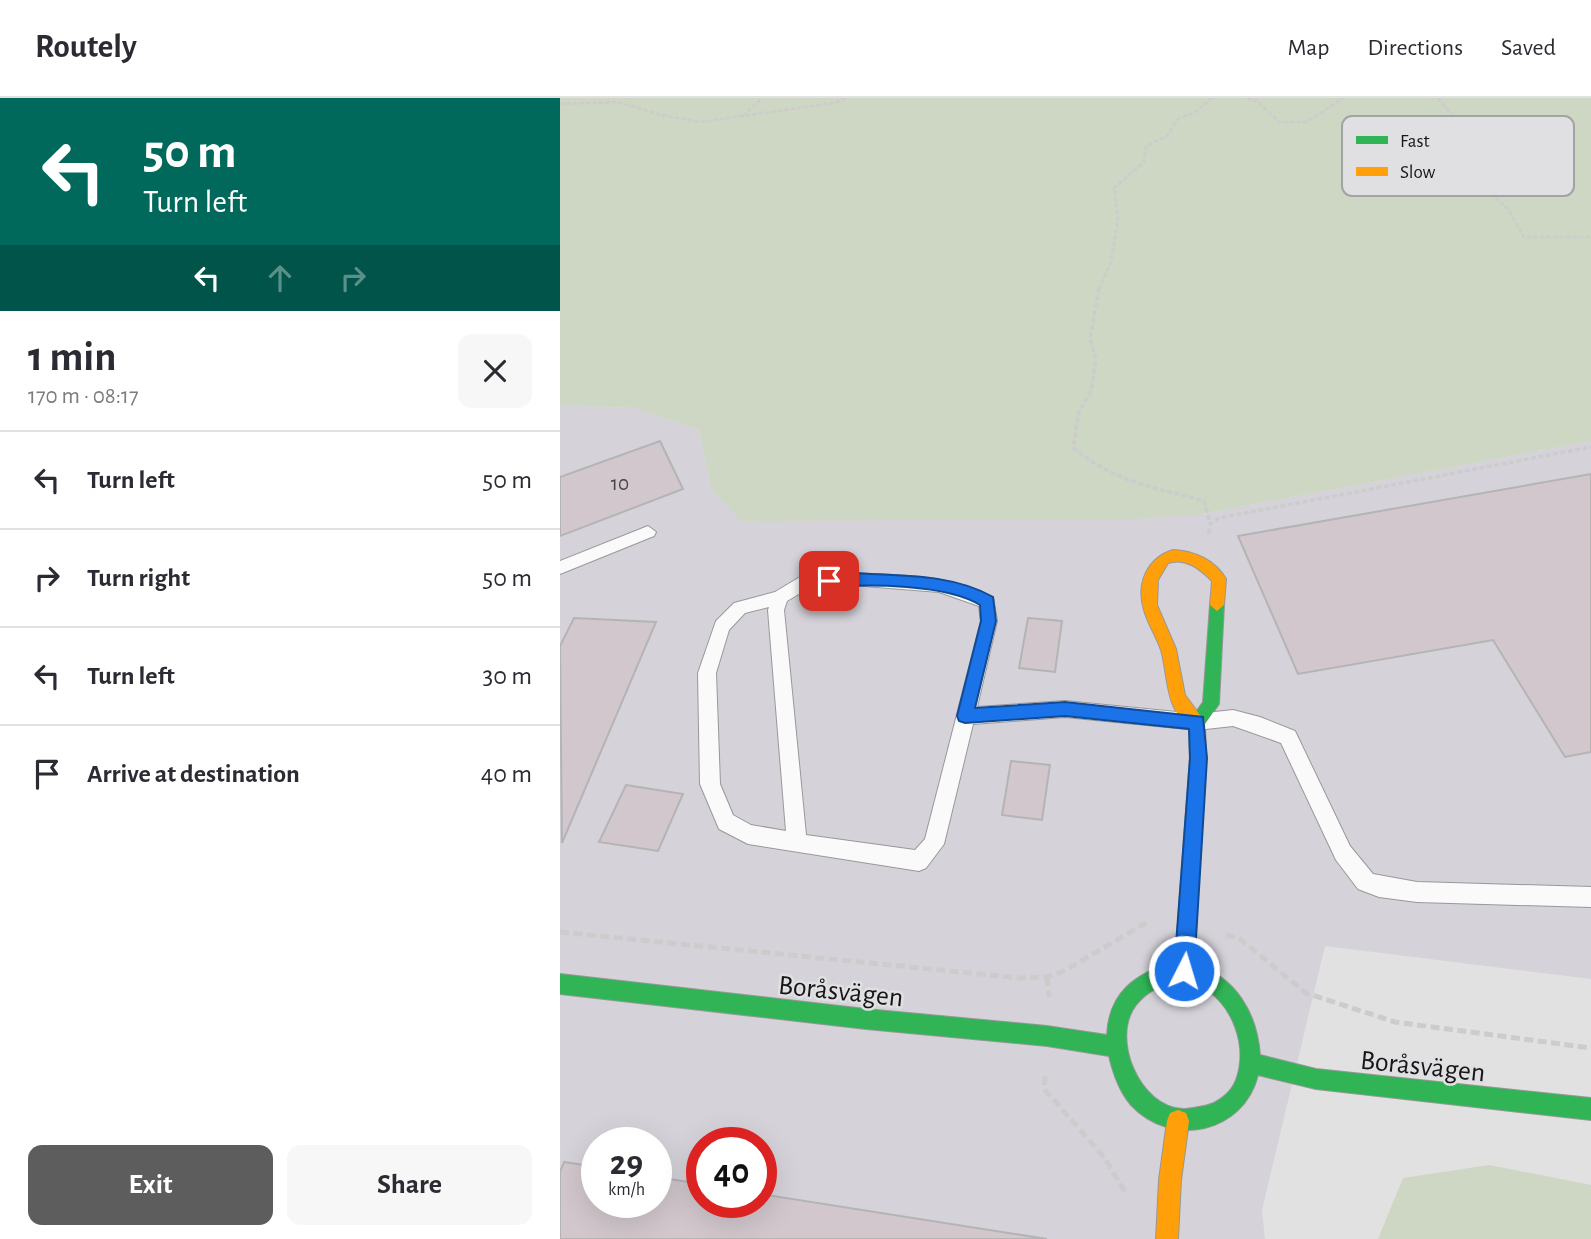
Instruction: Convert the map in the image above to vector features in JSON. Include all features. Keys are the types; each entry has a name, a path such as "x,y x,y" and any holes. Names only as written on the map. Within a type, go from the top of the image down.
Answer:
{"street":[{"path":"1184,971 1198,758 1197,722 1178,698 1169,652 1152,615 1149,595 1155,567 1164,557 1176,554 1196,556 1210,566 1219,579 1210,704 1197,722"},
{"path":"1184,971 1206,977 1232,998 1249,1030 1251,1063 1239,1095 1225,1109 1198,1121 1178,1121 1154,1112 1135,1095 1121,1072 1116,1047 1120,1015 1135,990 1158,974 1184,971"},
{"name":"Boråsvägen","path":"560,984 866,1020 1047,1036 1116,1047"},
{"name":"Boråsvägen","path":"1251,1063 1316,1079 1591,1109"},
{"path":"1167,1239 1178,1121"}],"lane":[{"path":"560,568 648,532"},
{"path":"852,579 949,586 970,591 987,602 989,621 934,844 919,861 748,834 726,822 710,784 707,673 722,626 740,608 780,597 806,582 852,579"},
{"path":"780,597 776,610 797,843"},
{"path":"965,716 1065,709 1197,722 1233,718 1260,725 1288,737 1296,749 1347,860 1361,879 1389,889 1417,892 1591,897"}],"path":[{"path":"742,116 762,98"},
{"path":"560,104 618,102 661,115 700,122 834,103 845,98"},
{"path":"1210,566 1210,524 1204,501 1112,476 1084,459 1073,447 1079,412 1091,391 1096,359 1090,338 1100,283 1111,262 1118,218 1114,188 1144,162 1146,146 1167,136 1178,119 1197,111 1212,98"},
{"path":"1247,98 1256,101 1279,122 1307,122 1343,98"},
{"path":"1438,98 1452,116"},
{"path":"1493,196 1507,209 1524,237 1591,237"},
{"path":"1210,524 1219,518 1591,447"},
{"path":"560,932 1020,978 1046,977 1064,971 1140,924 1152,920 1239,938 1306,993 1395,1022 1591,1048"},
{"path":"1046,977 1050,995 1044,1088 1104,1157 1132,1203 1168,1213"}],"shaded area":[{"path":"560,405 634,408 699,430 711,489 1202,514 1591,441 1591,979 1325,946 1262,1210 1265,1239 560,1239"}],"green space":[{"path":"560,98 1591,98 1591,441 1202,514 1134,519 741,521 711,489 699,430 634,408 560,405"},
{"path":"1489,1165 1591,1185 1591,1239 1378,1239 1403,1178"}],"building":[{"path":"660,441 683,489 560,536 560,477"},
{"path":"1591,474 1591,752 1565,757 1493,640 1298,674 1238,536"},
{"path":"574,618 656,622 562,843 560,646"},
{"path":"1028,618 1062,621 1055,672 1019,668"},
{"path":"1011,761 1050,765 1042,820 1002,815"},
{"path":"626,785 683,794 658,851 599,842"},
{"path":"564,1162 581,1165 581,1218 672,1218 672,1179 686,1182 686,1218 777,1218 777,1197 1047,1239 560,1239 560,1172"}],"traffic: fast":[{"path":"1184,971 1198,758 1197,722 1211,704 1217,605"},
{"path":"1176,971 1207,979 1220,988 1239,1012 1249,1039 1249,1069 1245,1084 1231,1104 1211,1116 1182,1120 1157,1113 1137,1096 1124,1074 1117,1049 1118,1023 1127,1000 1149,980 1176,971"},
{"path":"560,984 866,1019 1047,1036 1116,1047"},
{"path":"1251,1063 1316,1079 1591,1109"}],"traffic: slow":[{"path":"1197,722 1177,696 1168,649 1152,611 1149,598 1155,567 1163,559 1173,555 1196,560 1219,579 1217,605"},
{"path":"1167,1239 1170,1180 1178,1121"}],"route":[{"path":"829,581 852,579 949,586 970,591 987,602 989,621 965,716 1065,709 1197,722 1198,758 1184,971"}]}
